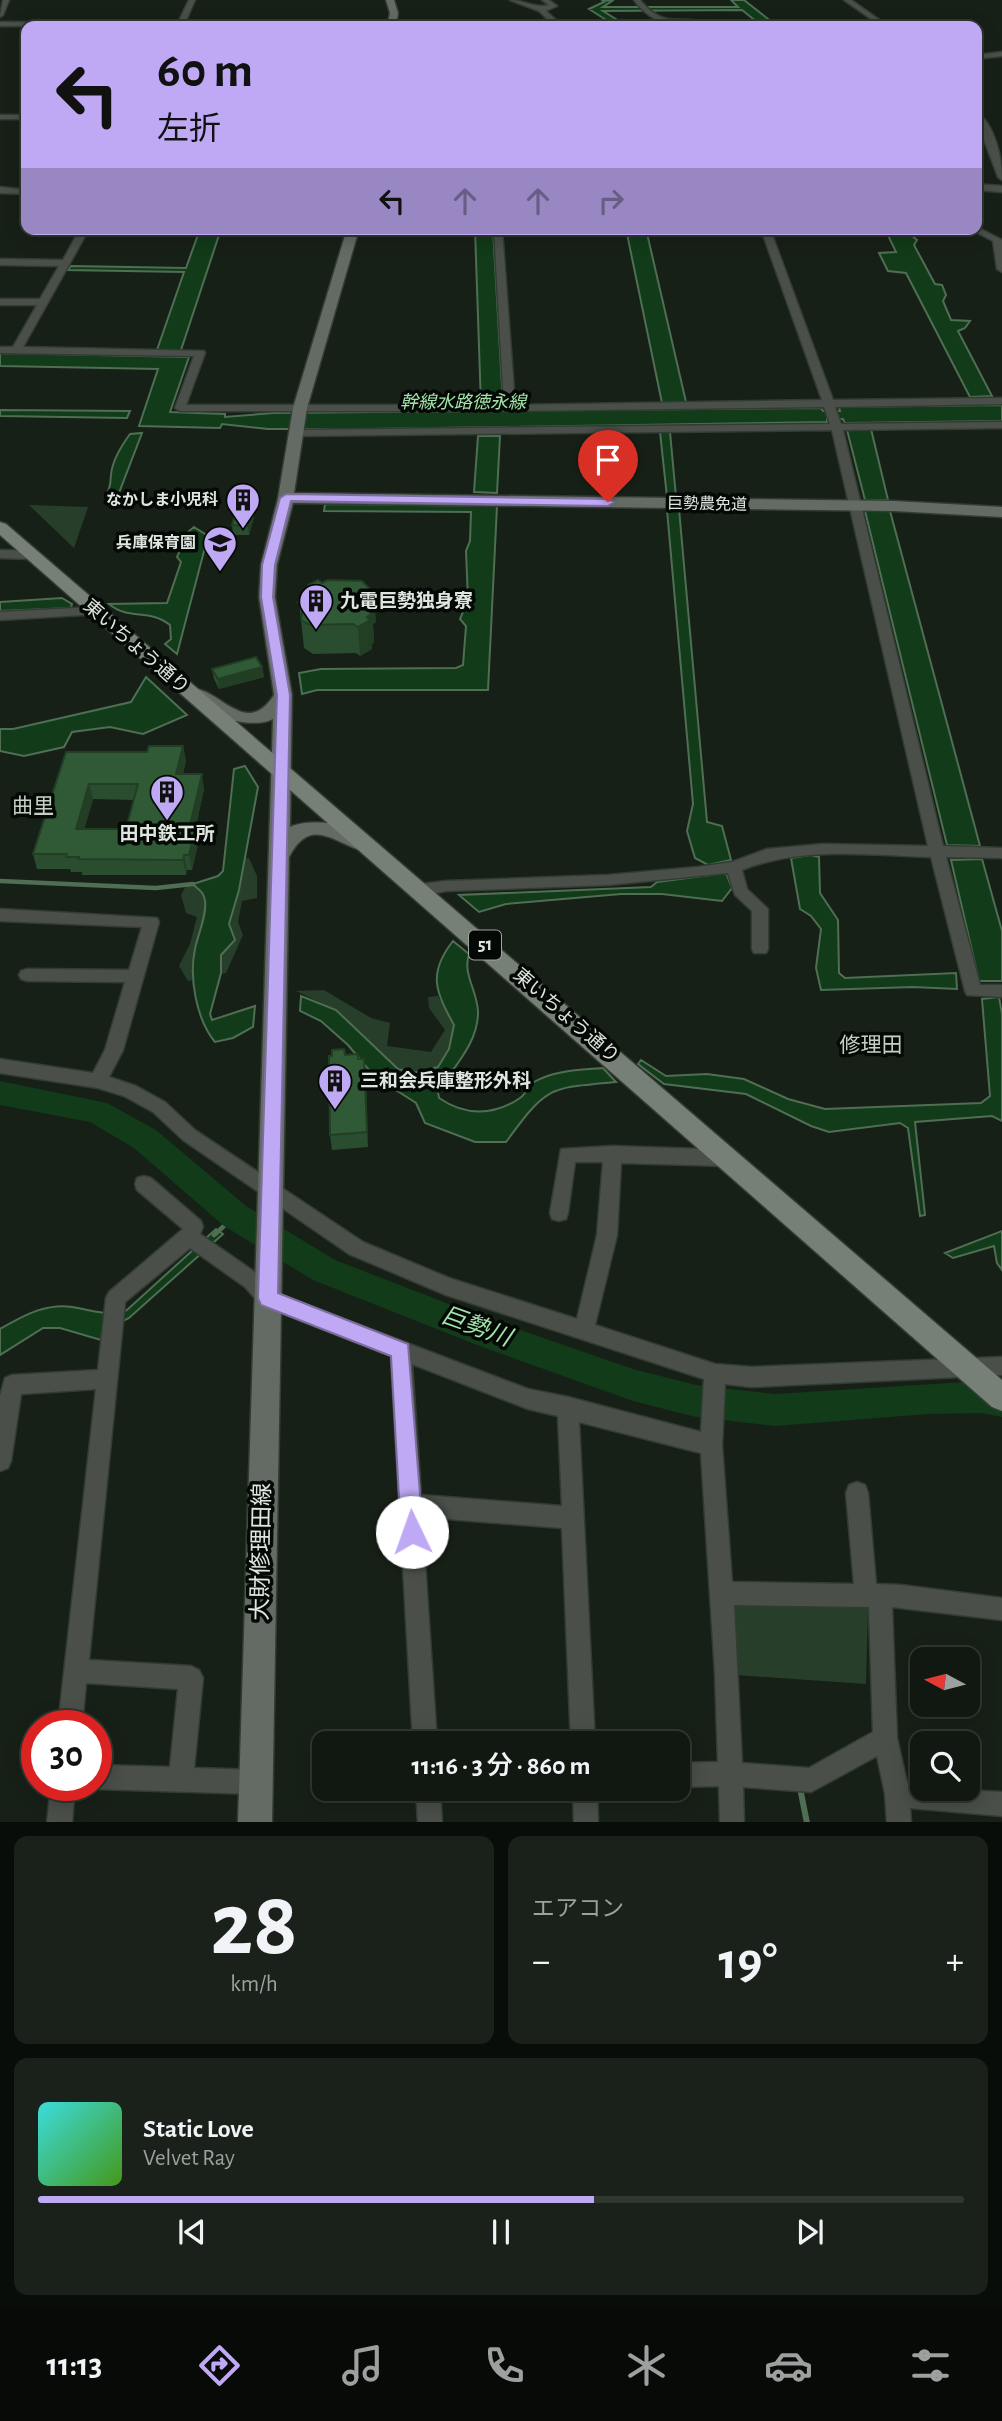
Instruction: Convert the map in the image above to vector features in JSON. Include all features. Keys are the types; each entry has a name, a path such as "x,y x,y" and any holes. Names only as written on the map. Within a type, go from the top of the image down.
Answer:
{"main road":[{"name":"東いちょう通り","path":"0,527 94,611 421,890 1002,1398"}],"street":[{"path":"0,15 6,0"},
{"path":"182,21 192,0"},
{"path":"390,0 394,13 393,21"},
{"path":"513,0 541,10 554,21"},
{"path":"541,10 554,6 545,0"},
{"path":"847,0 878,21"},
{"path":"641,6 658,21"},
{"path":"703,21 705,14"},
{"path":"0,24 21,24"},
{"path":"0,31 21,31"},
{"path":"982,56 1002,54"},
{"path":"0,117 21,117"},
{"path":"982,121 1002,177"},
{"path":"982,187 1002,189"},
{"path":"0,190 21,192"},
{"path":"982,233 997,240 1002,269"},
{"path":"16,350 81,235"},
{"path":"271,1198 284,695 267,597 269,565 286,498 300,408 351,235"},
{"path":"498,235 510,408"},
{"path":"767,235 833,415 937,852 973,991 1002,991"},
{"path":"0,262 65,263"},
{"path":"0,302 43,302"},
{"path":"0,350 200,354 180,408 510,408 833,415 1002,425"},
{"path":"296,433 833,415 1002,401"},
{"name":"巨勢農免道","path":"286,498 855,506 1002,512"},
{"path":"0,554 32,555"},
{"path":"0,616 94,611"},
{"path":"186,690 243,717 257,719 269,714 284,695"},
{"path":"278,858 294,834 309,828 327,828 371,847"},
{"path":"421,890 446,886 608,880 734,867 767,854 822,849 1002,853"},
{"path":"734,867 740,891 760,909 760,949"},
{"path":"0,915 150,922 114,1050 98,1081"},
{"path":"27,975 135,976"},
{"path":"0,1066 98,1081 130,1091 159,1107 189,1135 271,1198 300,1208 356,1248 446,1286 715,1373 751,1377 1002,1366"},
{"path":"559,1213 567,1154 727,1158"},
{"path":"584,1331 607,1235 613,1154"},
{"path":"144,1184 194,1227 198,1244 268,1290 401,1351 528,1399 568,1407 711,1446"},
{"name":"大財修理田線","path":"255,1822 271,1198"},
{"path":"71,1710 116,1298 198,1244"},
{"path":"401,1351 424,1731"},
{"path":"715,1373 711,1446 732,1822"},
{"path":"0,1461 12,1385 107,1379"},
{"path":"568,1407 582,1731"},
{"path":"856,1493 873,1597 886,1738 897,1794 899,1822"},
{"path":"411,1505 572,1518"},
{"path":"721,1593 873,1597 1002,1609"},
{"path":"75,1671 191,1678 181,1780"},
{"path":"690,1775 730,1774 811,1780 886,1738"},
{"path":"112,1777 256,1782"},
{"path":"897,1794 1002,1804"},
{"path":"60,1822 62,1801"},
{"path":"429,1801 430,1822"},
{"path":"585,1801 586,1822"}],"shaded area":[{"path":"602,0 612,1 603,7 738,7 731,0 744,0 771,21 756,21 742,10 603,11 619,21 608,21 589,9 604,2"},
{"path":"198,235 219,235 181,350 157,350 184,272 67,270 71,266 186,268"},
{"path":"475,235 493,235 503,404 481,405"},
{"path":"627,235 647,235 686,402 662,403"},
{"path":"888,235 911,235 917,240 914,245 935,284 942,285 946,295 943,301 951,320 970,321 965,328 958,331 992,396 970,397 906,273 888,271 879,253 896,252"},
{"path":"0,353 189,357 170,412 225,414 225,417 273,413 821,408 823,411 840,411 839,407 1002,405 1002,421 845,423 843,419 827,419 827,422 371,429 268,429 222,424 220,428 139,426 158,369 0,366"},
{"path":"0,410 130,411 127,418 0,416"},
{"path":"871,429 888,500 865,500 847,430"},
{"path":"660,432 670,432 676,497 667,497"},
{"path":"142,433 117,498 109,499 106,496 118,453 130,434"},
{"path":"478,436 500,436 497,493 474,492"},
{"path":"325,504 497,506 488,690 317,690 302,694 299,673 321,669 456,668 463,665 466,626 460,619 468,600 466,551 470,541 471,512 324,511"},
{"path":"29,505 88,507 74,548"},
{"path":"679,509 707,822 722,826 731,860 708,865 695,858 687,831 693,804 667,510"},
{"path":"865,511 890,511 980,846 947,845"},
{"path":"194,527 208,536 177,654 165,644 171,639 170,625 154,617 124,612 109,604 167,603 181,562 177,557 188,532"},
{"path":"62,598 72,604 71,608 0,611 0,602"},
{"path":"146,677 187,715 143,734 110,727 72,732 64,747 24,756 0,751 0,729 13,729 131,702"},
{"path":"245,766 258,787 239,890 229,924 235,940 221,955 221,973 210,1014 212,1020 255,1006 253,1027 233,1038 215,1042 203,1022 194,985 193,960 204,918 205,901 201,891 193,884 218,876 223,871 234,769"},
{"path":"811,855 819,857 820,893 838,920 839,973 845,978 956,973 957,989 913,987 821,990 816,968 821,929 811,916 800,909 791,858"},
{"path":"249,858 257,876 257,898 242,901 238,922 243,935 226,973 188,981 179,966 190,944 197,917 186,913 181,895 187,884 212,884 229,875 232,859"},
{"path":"982,859 1002,931 1002,981 979,981 951,860"},
{"path":"726,873 732,888 722,901 662,894 621,894 506,904 479,912 459,895 651,887 657,882"},
{"path":"453,941 469,954 469,977 478,1014 469,1046 438,1092 439,1098 459,1108 480,1112 510,1104 520,1098 534,1082 559,1073 603,1068 616,1082 576,1086 551,1093 531,1110 506,1142 475,1142 425,1123 416,1103 374,1076 348,1045 321,1021 300,1011 301,996 336,1010 398,1069 413,1073 438,1067 449,1049 454,1025 439,993 437,973"},
{"path":"324,990 371,1018 390,1023 387,1046 431,1052 445,1030 429,1008 428,997 438,996 454,1025 449,1049 438,1067 413,1073 398,1069 336,1010 296,991"},
{"path":"999,997 1002,1014 1002,1121 992,1116 915,1122 925,1215 920,1216 908,1128 900,1123 829,1132 746,1094 664,1084 638,1064 641,1060 666,1076 707,1074 744,1079 788,1099 825,1109 981,1103 990,1096 982,999"},
{"path":"216,1229 223,1234 129,1318 102,1332 101,1340 60,1328 43,1328 0,1355 0,1329 37,1311 67,1306 105,1313 105,1321 127,1310"},
{"path":"1002,1231 1002,1270 997,1263 994,1246 953,1258 945,1253"},
{"path":"730,1604 868,1607 866,1684 735,1675"}],"building":[{"path":"237,507 253,507 248,526 232,525"},
{"path":"318,580 322,583 328,580 362,581 374,593 358,604 372,613 367,617 370,620 358,627 353,624 310,625 301,620 303,607 309,605 299,602 309,598 308,585"},
{"path":"256,657 262,667 218,679 212,669"},
{"name":"田中鉄工所","path":"149,746 183,746 176,774 202,774 189,829 195,829 189,855 184,855 183,860 78,859 79,857 66,857 67,854 33,854 66,752 147,752","holes":["89,784 138,784 126,829 76,829"]},
{"name":"三和会兵庫整形外科","path":"344,1049 345,1055 358,1054 358,1059 364,1059 367,1132 330,1135 329,1056 332,1056 332,1050"}],"waterway":[{"path":"0,881 156,888 193,884"},
{"name":"巨勢川","path":"0,1093 97,1111 145,1139 235,1216 324,1270 477,1330 633,1385 696,1401 775,1410 928,1398 981,1397 1002,1401"},
{"path":"214,1235 235,1216"},
{"path":"801,1793 807,1822"}],"place":[{"name":"なかしま小児科","path":"243,530"},
{"name":"兵庫保育園","path":"220,573"},
{"name":"九電巨勢独身寮","path":"316,631"},
{"name":"田中鉄工所","path":"167,822"},
{"name":"三和会兵庫整形外科","path":"335,1111"}],"district":[{"name":"曲里","path":"33,806"},
{"name":"修理田","path":"871,1045"}],"route":[{"path":"412,1532 401,1351 268,1298 284,695 267,597 269,565 286,498 608,502"}],"water label":[{"name":"幹線水路徳永線","path":"463,403"}]}
